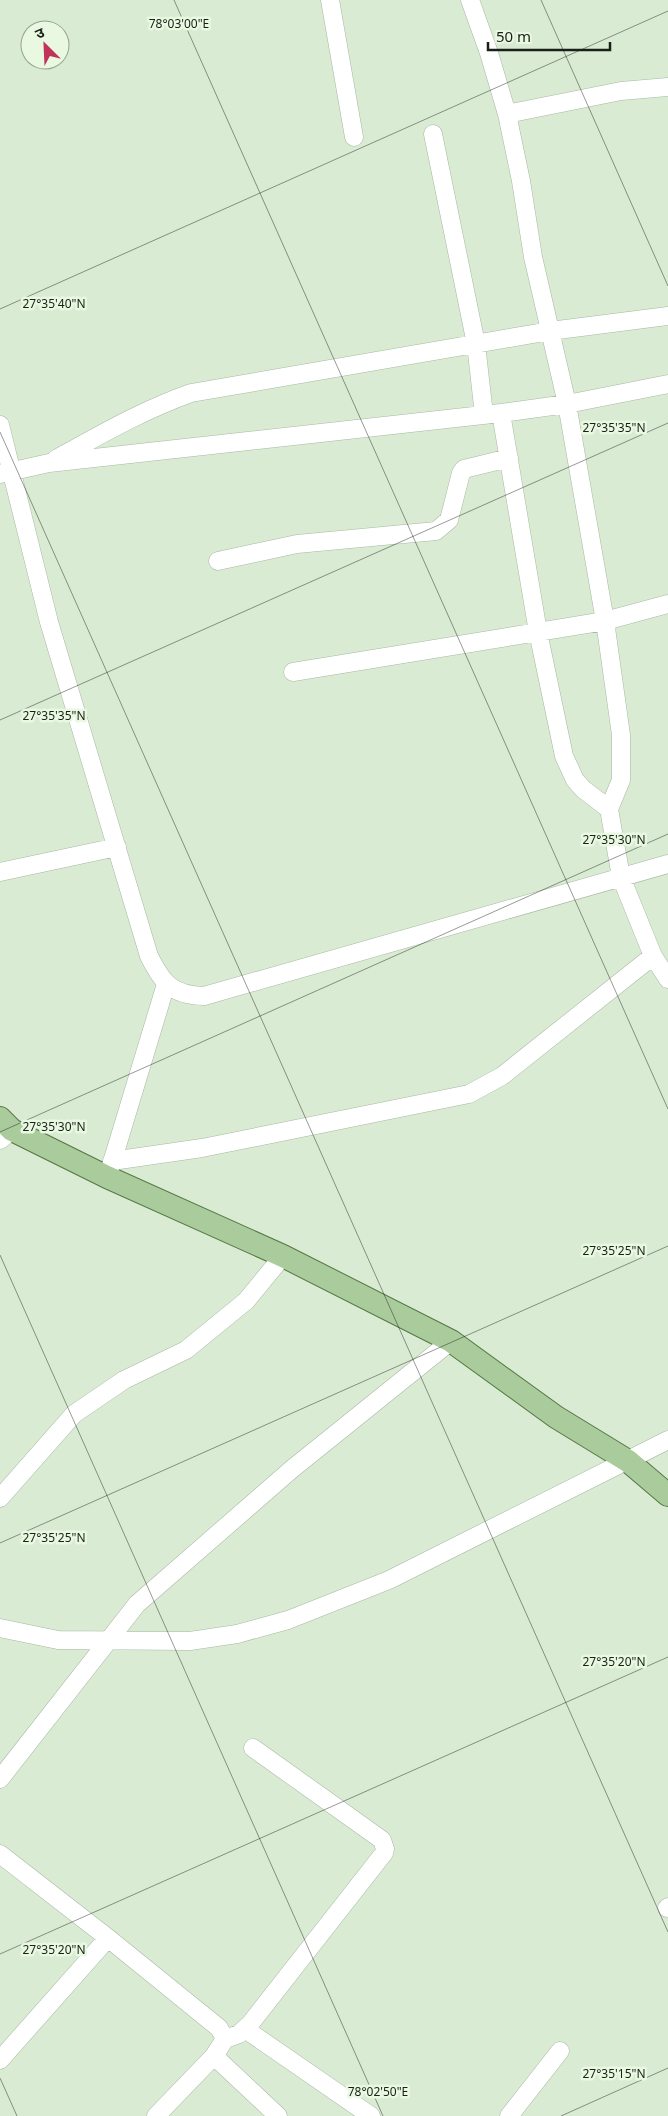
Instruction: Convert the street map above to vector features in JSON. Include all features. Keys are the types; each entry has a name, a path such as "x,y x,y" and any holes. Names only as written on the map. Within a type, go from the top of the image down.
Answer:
{"main road":[{"path":"4,1130 110,1169 451,1341 556,1418 628,1461 668,1495"}],"street":[{"path":"330,0 354,137"},
{"path":"470,0 489,53 506,114 521,181 533,257 567,404 605,621 621,735 621,780 609,809 621,877 653,956 668,979"},
{"path":"506,114 621,92 668,87"},
{"path":"433,134 476,344 484,415"},
{"path":"49,463 130,418 162,403 191,393 550,331 668,316"},
{"path":"6,473 49,463 501,413 567,404 668,384"},
{"path":"501,413 538,632 564,756 576,780 583,789 609,809"},
{"path":"0,425 6,473 149,956 156,971 166,984 185,996 204,996 668,864"},
{"path":"218,561 297,544 436,531 445,526 449,520 461,473 464,469 509,458"},
{"path":"294,672 417,654 605,621 668,604"},
{"path":"0,872 117,847"},
{"path":"166,984 110,1169 202,1148 469,1094 502,1076 653,956"},
{"path":"0,1498 74,1414 124,1380 186,1350 194,1344 246,1301 282,1256"},
{"path":"0,1779 137,1604 292,1469 451,1341"},
{"path":"0,1628 58,1640 190,1641 237,1634 288,1620 389,1580 668,1440"},
{"path":"162,2114 214,2056 225,2039 245,2030 385,1849 382,1840 253,1748"},
{"path":"0,1854 219,2028 225,2039"},
{"path":"0,2060 108,1938"},
{"path":"245,2030 371,2116"},
{"path":"509,2116 560,2051"},
{"path":"214,2056 278,2116"}]}
